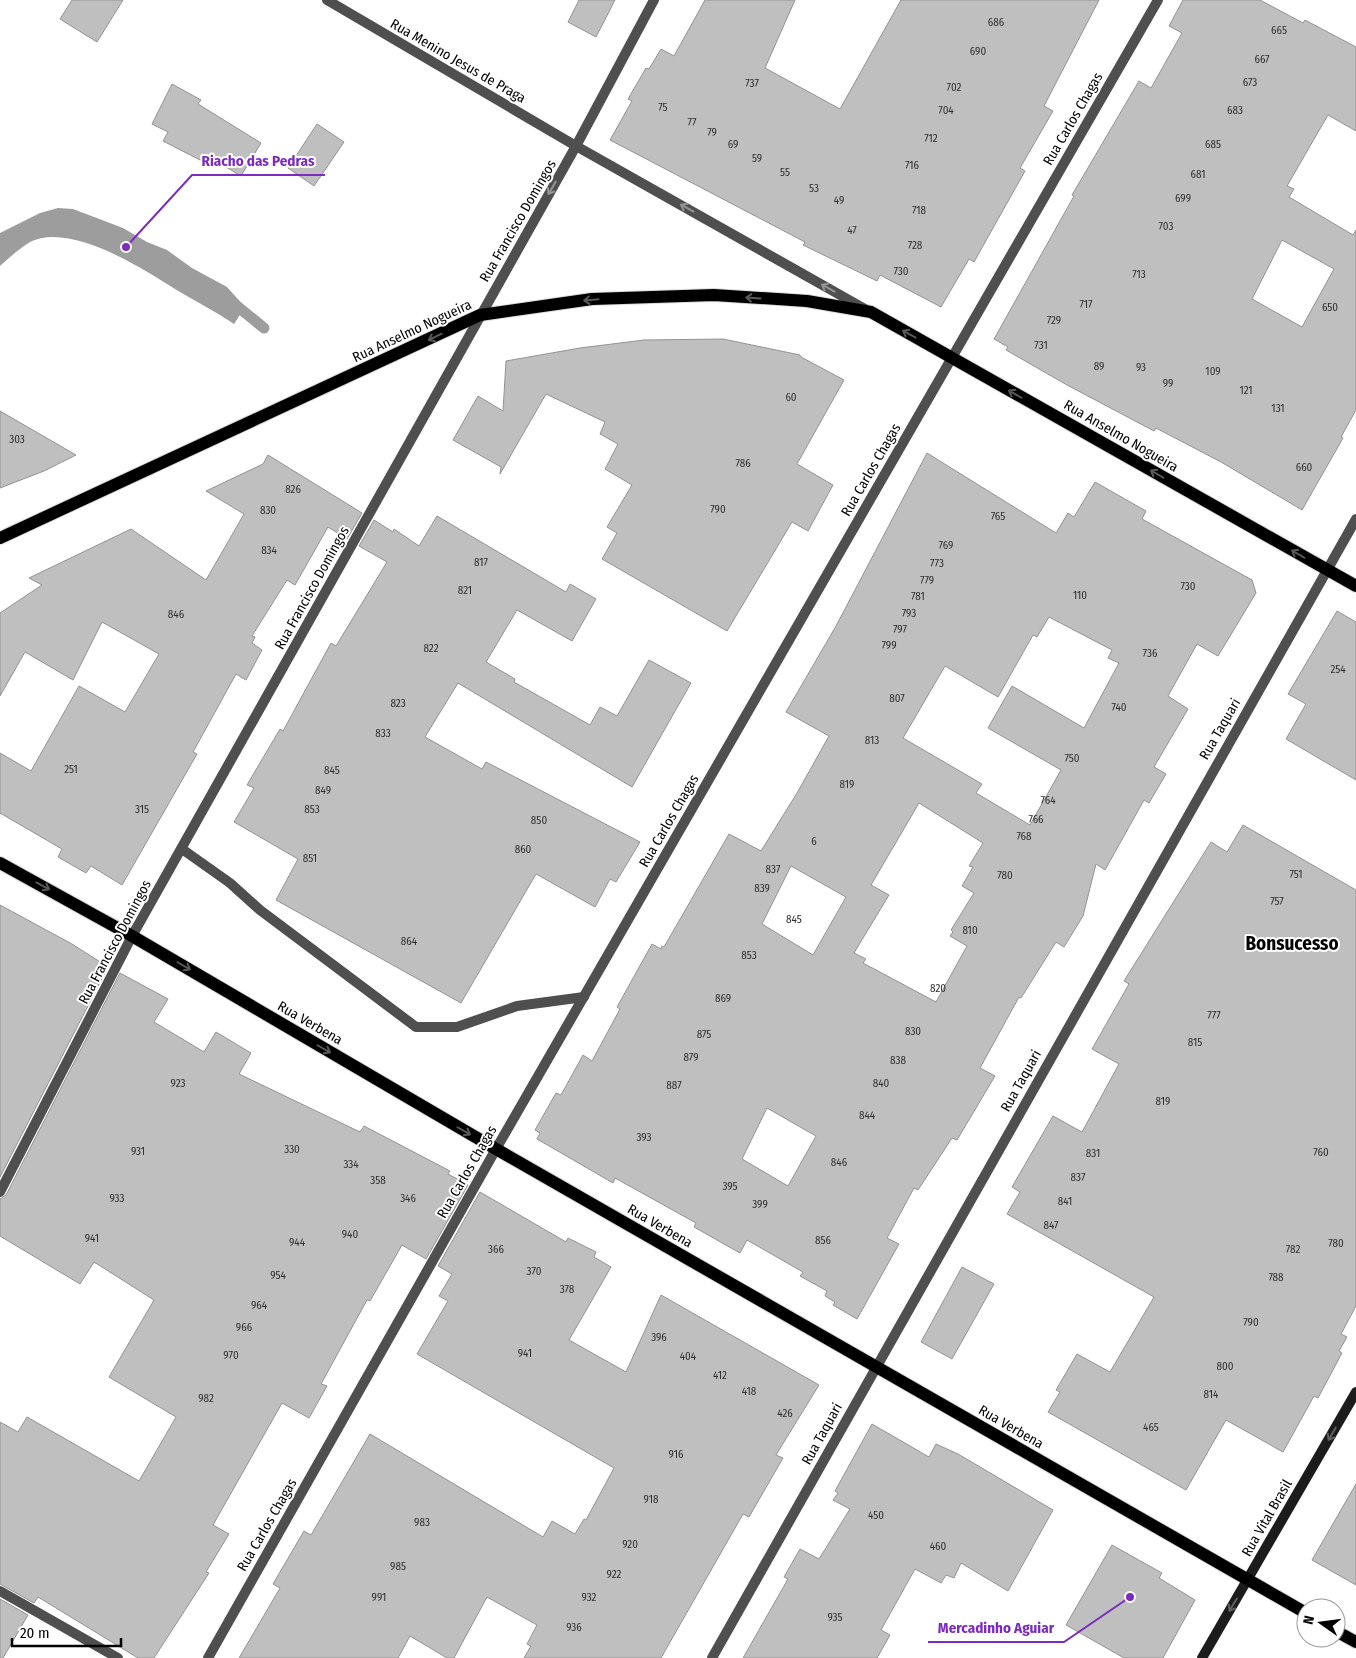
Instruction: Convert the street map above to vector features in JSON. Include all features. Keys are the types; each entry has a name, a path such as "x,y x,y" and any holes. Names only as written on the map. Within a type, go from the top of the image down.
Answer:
{"main road":[{"name":"Rua Anselmo Nogueira","path":"0,538 480,315 592,299 714,295 807,301 870,312 1356,586"},
{"name":"Rua Verbena","path":"0,863 132,936 496,1149 1296,1607"}],"street":[{"name":"Rua Menino Jesus de Praga","path":"326,0 576,146"},
{"name":"Rua Francisco Domingos","path":"0,1192 132,936 576,146 654,0"},
{"name":"Rua Carlos Chagas","path":"208,1658 496,1149 1158,0"},
{"name":"Rua Anselmo Nogueira","path":"576,146 870,312"},
{"name":"Rua Taquari","path":"712,1658 1356,519"},
{"path":"182,848 230,882 260,910 416,1027 457,1027 517,1006 584,997"},
{"name":"Rua Vital Brasil","path":"1202,1658 1356,1392"},
{"path":"0,1591 118,1658"}],"shaded area":[{"path":"58,208 73,209 123,228 147,242 167,250 192,268 227,287 245,307 234,324 125,260 105,250 65,238 46,237 30,242 0,266 0,233 40,213"}],"building":[{"path":"72,0 123,0 97,42 60,19"},
{"path":"579,0 615,0 596,37 568,22"},
{"path":"705,0 795,0 765,68 840,109 901,0 1099,0 1044,106 1053,111 1020,168 1025,171 974,262 969,259 941,307 880,275 877,281 803,245 805,242 610,140 632,101 628,99 646,68 649,69 661,49 674,56"},
{"path":"1183,0 1260,0 1303,23 1305,20 1356,47 1356,131 1328,115 1287,186 1294,189 1289,197 1353,235 1356,230 1356,410 1341,437 1343,438 1302,510 1221,462 1156,428 1154,431 1067,385 1006,350 1008,347 994,339 1074,196 1072,195 1139,81 1151,88 1182,33 1169,26","holes":["1282,240 1334,269 1302,327 1252,299"]},
{"path":"172,84 201,100 198,104 261,143 241,176 208,156 204,162 163,141 168,132 152,124"},
{"path":"317,124 344,142 314,186 288,168"},
{"path":"723,339 800,355 844,380 797,464 833,485 808,531 792,522 727,631 602,559 617,533 607,527 632,485 605,469 618,444 600,434 605,422 546,394 500,474 501,467 453,440 478,396 503,411 506,361 580,348 644,340"},
{"path":"0,411 76,455 44,471 0,488"},
{"path":"927,453 1056,533 1068,513 1074,517 1095,482 1146,511 1142,519 1252,580 1256,593 1218,656 1197,644 1168,696 1188,709 1154,767 1166,774 1149,803 1144,800 1105,870 1096,864 1083,916 1064,947 1056,942 1021,998 1019,997 980,1068 995,1076 957,1140 952,1138 918,1190 914,1188 887,1238 899,1244 857,1319 833,1305 835,1302 825,1296 827,1291 800,1276 803,1272 747,1240 740,1253 694,1227 696,1223 615,1178 613,1183 537,1139 540,1133 535,1130 556,1093 561,1095 583,1055 592,1061 620,1009 617,1007 652,944 661,949 662,946 664,947 729,834 761,851 797,793 829,736 786,712 836,626","holes":["1049,617 1112,650 1108,658 1119,663 1084,728 1012,686 988,728 1061,770 1030,825 976,793 982,784 903,738 945,666 998,697 1033,635 1037,637","919,803 983,843 969,866 973,867 962,886 974,893 951,930 953,932 950,936 967,946 936,1002 863,963 866,959 854,953 889,895 871,885","791,866 846,897 813,955 762,924","767,1108 816,1136 788,1186 742,1159"]},
{"path":"268,455 362,513 347,539 328,527 295,585 287,580 252,636 255,637 252,643 262,650 246,680 236,674 193,752 197,754 122,885 91,866 86,873 58,857 62,849 0,813 0,753 31,771 79,686 125,712 159,654 102,622 73,680 25,652 0,696 0,613 42,585 29,578 131,529 206,580 244,514 206,491 263,464"},
{"path":"437,516 566,592 570,584 596,599 572,641 517,610 486,662 515,679 514,682 590,725 600,707 617,716 649,660 691,683 632,787 458,683 425,737 482,769 486,762 640,842 616,882 610,879 595,907 536,874 461,1003 276,900 298,859 234,822 254,788 247,785 280,729 283,731 331,643 336,646 387,562 359,546 374,520 393,532 394,529 419,546"},
{"path":"1337,611 1356,622 1356,780 1286,739 1306,704 1288,694"},
{"path":"1243,825 1356,890 1356,1306 1341,1334 1347,1337 1339,1351 1342,1353 1318,1398 1314,1396 1283,1452 1226,1420 1186,1490 1048,1412 1060,1392 1056,1390 1077,1354 1110,1372 1154,1297 1007,1214 1020,1192 1012,1187 1053,1116 1082,1132 1119,1064 1092,1049 1129,984 1124,981 1211,842 1227,852"},
{"path":"0,905 72,944 108,967 0,1177"},
{"path":"120,973 168,999 154,1022 204,1052 216,1032 251,1053 239,1074 360,1132 364,1126 450,1171 448,1174 468,1185 426,1259 402,1245 370,1301 367,1300 321,1384 327,1386 309,1418 282,1403 213,1525 229,1534 206,1572 209,1573 154,1658 138,1658 38,1597 34,1603 0,1584 0,1422 18,1432 27,1417 139,1481 176,1417 109,1377 154,1300 94,1262 80,1284 0,1236 0,1199 6,1195"},
{"path":"480,1192 566,1242 568,1238 596,1252 594,1257 611,1267 569,1340 626,1372 661,1295 819,1385 776,1455 783,1458 749,1517 743,1514 661,1658 524,1658 531,1646 527,1644 537,1625 487,1597 454,1658 447,1658 410,1636 398,1658 239,1658 280,1588 273,1584 304,1531 311,1535 370,1434 543,1537 552,1521 575,1534 584,1519 586,1520 614,1468 417,1354 448,1301 439,1296 452,1274 438,1266"},
{"path":"962,1267 994,1284 952,1359 921,1342"},
{"path":"872,1424 929,1457 936,1444 958,1454 1053,1510 1008,1591 961,1563 954,1578 946,1575 941,1583 915,1569 881,1630 890,1635 877,1658 743,1658 788,1579 784,1577 800,1549 819,1559 850,1509 833,1500 838,1493 835,1491"},
{"path":"1356,1484 1356,1585 1312,1560"},
{"path":"1112,1545 1162,1573 1159,1578 1195,1600 1163,1658 1124,1658 1066,1625"},
{"path":"0,1599 28,1615 3,1658 0,1658"}],"waterway":[{"path":"232,302 264,328"}],"place":[{"name":"Riacho das Pedras","path":"126,247"},
{"name":"Mercadinho Aguiar","path":"1130,1597"}],"district":[{"name":"Bonsucesso","path":"1292,943"}]}
